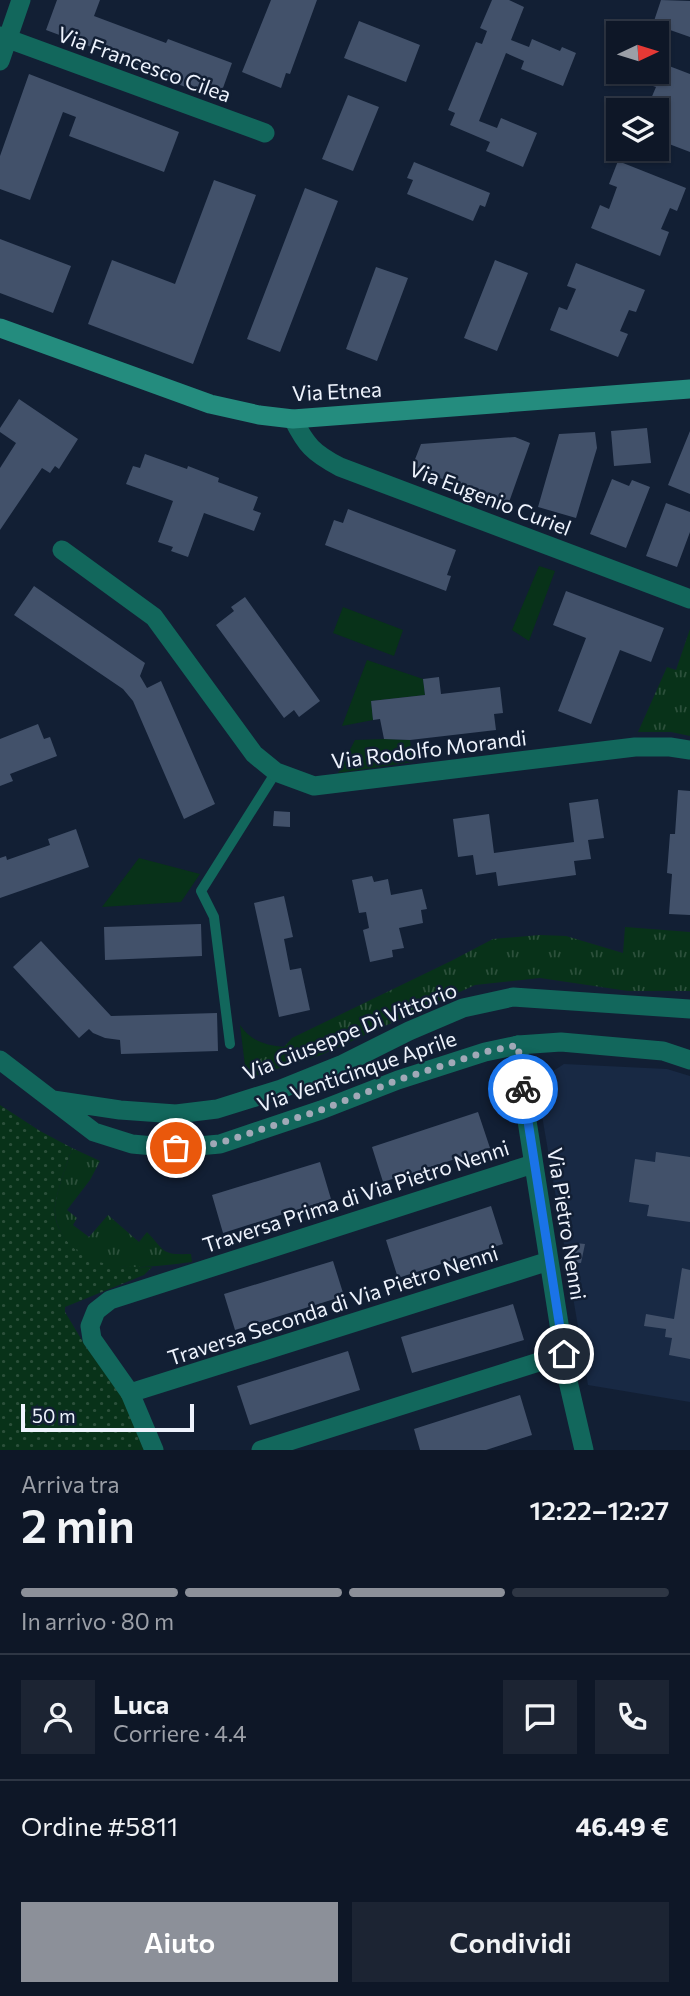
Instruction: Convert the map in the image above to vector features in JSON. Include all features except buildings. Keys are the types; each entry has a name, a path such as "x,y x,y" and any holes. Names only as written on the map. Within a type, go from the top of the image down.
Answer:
{"main road":[{"name":"Via Etnea","path":"0,328 210,404 259,415 293,419 690,389"}],"street":[{"path":"0,61 4,38 21,0"},
{"name":"Via Francesco Cilea","path":"4,38 265,133"},
{"name":"Via Eugenio Curiel","path":"293,419 304,442 316,454 340,467 690,599"},
{"name":"Via Rodolfo Morandi","path":"62,550 154,617 254,754 276,772 314,786 635,747 690,750"},
{"name":"Via Giuseppe Di Vittorio","path":"0,1060 52,1100 120,1110 176,1114 217,1109 281,1089 343,1064 463,1008 513,997 690,1009"},
{"name":"Via Venticinque Aprile","path":"52,1100 94,1132 132,1143 176,1148 220,1143 321,1110 398,1080 485,1052 518,1045 561,1042 663,1051 690,1060"},
{"name":"Via Pietro Nenni","path":"518,1045 524,1108 582,1449"},
{"path":"663,1051 690,1049"},
{"name":"Traversa Prima di Via Pietro Nenni","path":"130,1393 92,1339 90,1326 96,1311 110,1300 533,1164"},
{"name":"Traversa Seconda di Via Pietro Nenni","path":"130,1393 549,1261"},
{"path":"261,1450 564,1354"},
{"path":"130,1393 154,1450"}],"lane":[{"path":"230,1044 214,917 201,891 276,772"}],"shaded area":[{"path":"564,1064 667,1069 690,1076 690,1402 588,1385 539,1098 547,1075"}],"green space":[{"path":"539,566 555,571 529,641 512,630"},
{"path":"343,607 403,630 394,656 333,633"},
{"path":"690,629 690,736 671,732 638,732 667,667 676,670"},
{"path":"367,660 423,679 425,695 371,701 373,720 342,726"},
{"path":"355,740 410,740 413,762 338,773"},
{"path":"139,858 200,874 181,902 102,907"},
{"path":"625,927 690,932 690,991 628,991 540,978 475,985 321,1055 254,1076 245,1066 284,1047 292,1038 493,939 566,936 623,953"},
{"path":"240,1025 260,1042 285,1047 245,1066"},
{"path":"0,1105 72,1148 55,1209 58,1226 68,1243 78,1252 100,1262 126,1267 152,1267 144,1275 65,1307 65,1312 86,1347 121,1394 144,1450 0,1450"},
{"path":"72,1148 100,1161 90,1180 67,1210 77,1218 73,1225 89,1237 108,1215 139,1242 147,1232 169,1253 191,1254 192,1262 121,1267 88,1258 74,1249 60,1230 55,1210"}],"way so far":[{"path":"176,1148 220,1143 321,1110 398,1080 485,1052 518,1045 523,1089"}],"route":[{"path":"523,1089 564,1354"}]}
